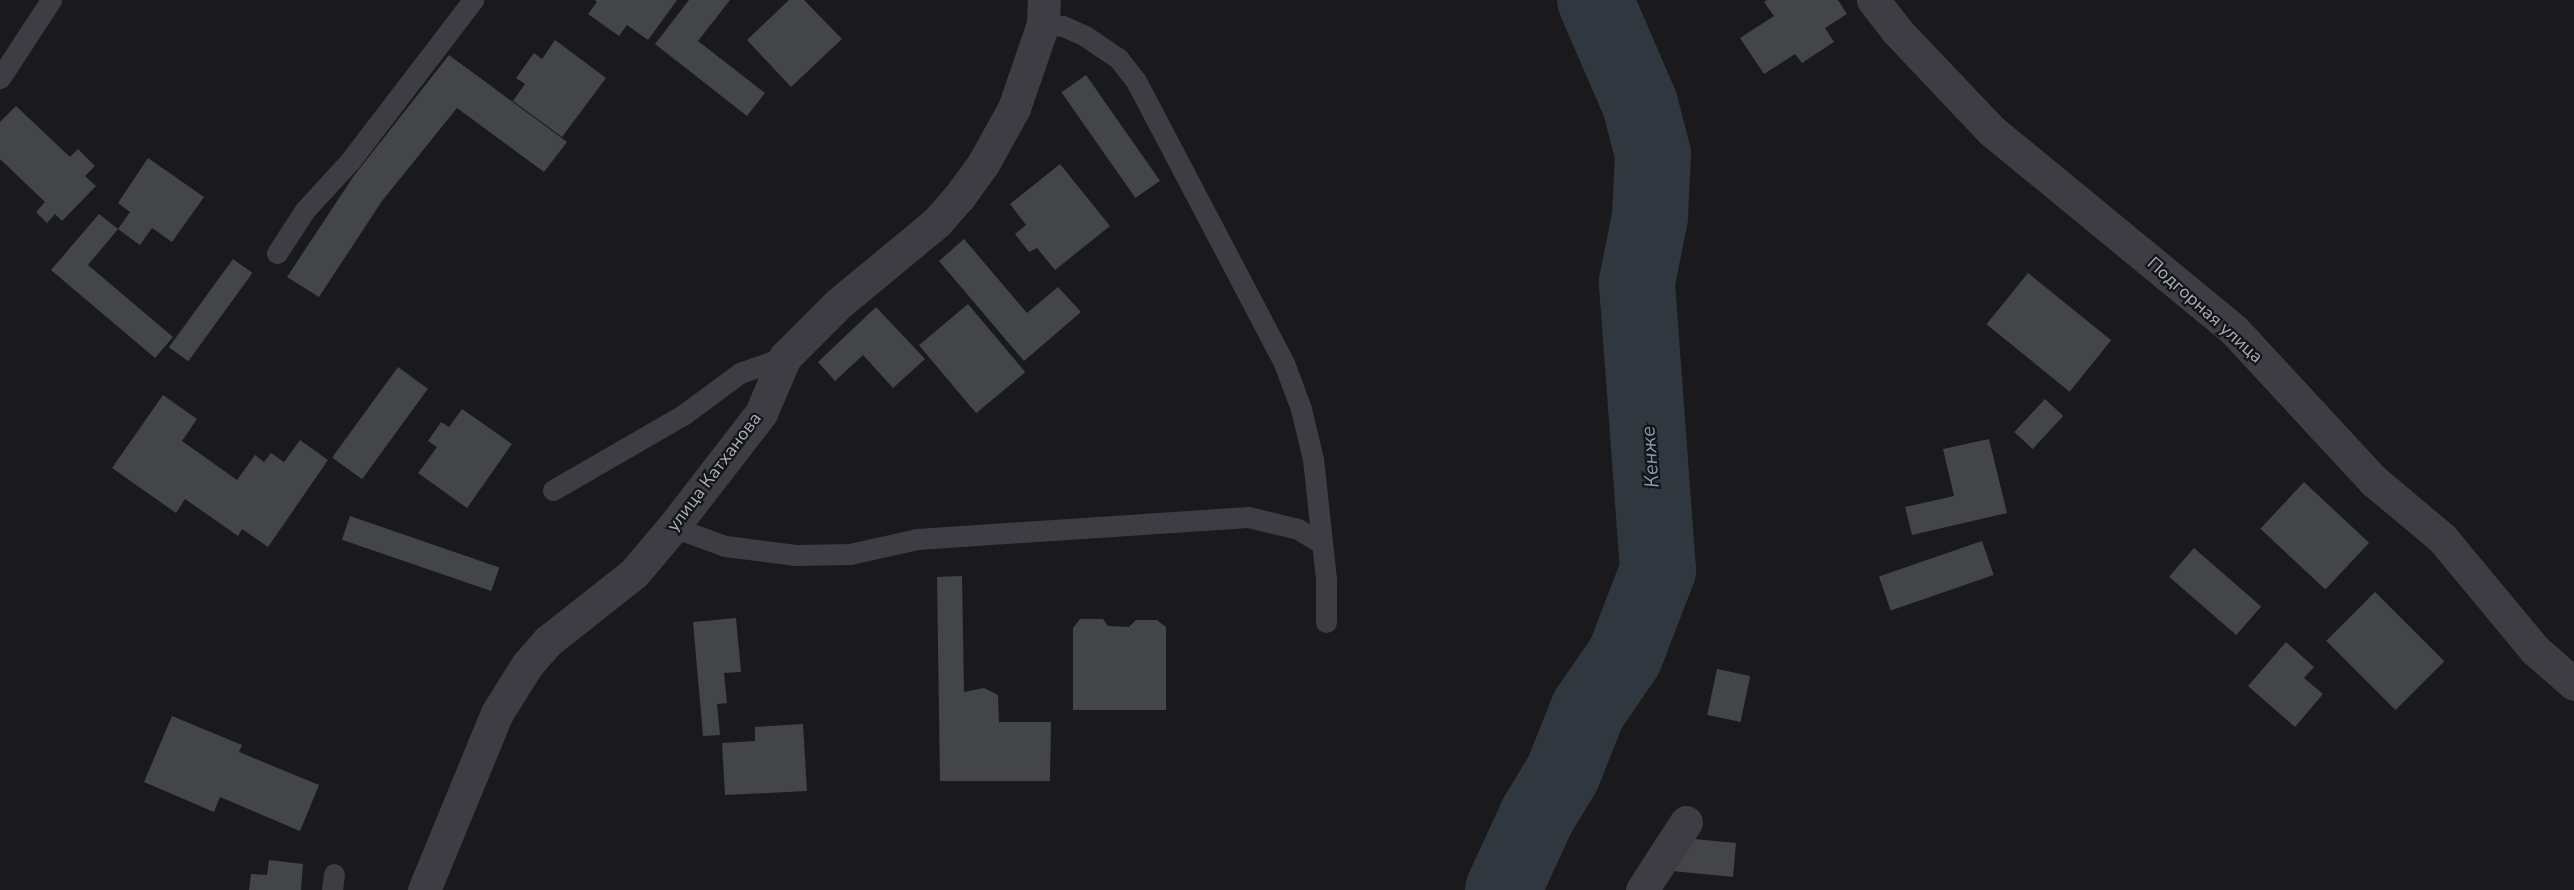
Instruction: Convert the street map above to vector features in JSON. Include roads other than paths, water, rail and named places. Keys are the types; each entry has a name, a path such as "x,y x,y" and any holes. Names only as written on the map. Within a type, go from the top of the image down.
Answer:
{"street":[{"name":"Подгорная улица","path":"1873,0 1897,31 1992,132 2234,330 2351,458 2442,538 2534,649 2574,684"},
{"name":"улица Катханова","path":"424,890 497,713 527,665 548,641 634,573 673,527 761,413 785,357 838,304 937,222 959,197 983,164 1014,108 1044,12"},
{"path":"1642,890 1686,822"}],"lane":[{"path":"0,78 51,0"},
{"path":"277,253 305,210 350,160 473,0"},
{"path":"1044,12 1063,26 1085,36 1118,58 1157,114 1284,363 1301,409 1313,459 1320,542 1326,579 1326,622"},
{"path":"553,490 683,415 740,373 785,357"},
{"path":"673,527 725,546 795,555 850,554 917,539 1248,518 1280,523 1320,542"}],"waterway":[{"name":"Кенже","path":"1503,890 1537,816 1563,773 1588,710 1625,656 1658,570 1637,282 1650,217 1653,154 1640,104 1595,0"}]}
